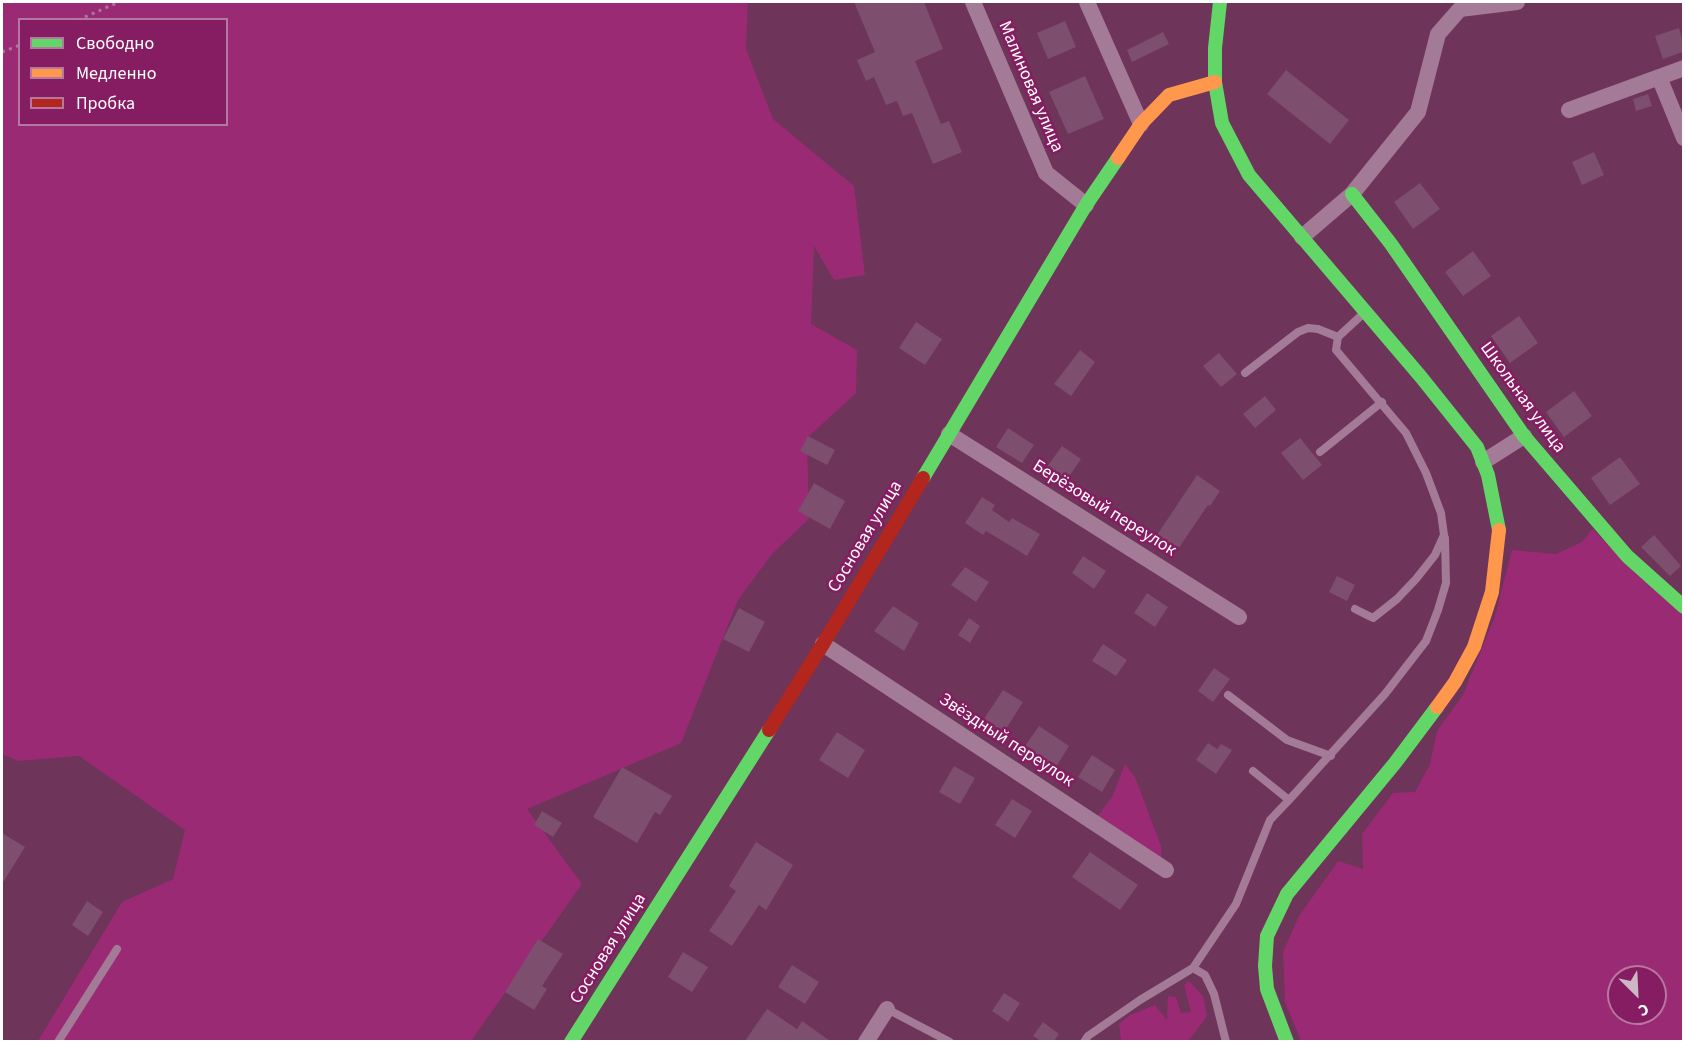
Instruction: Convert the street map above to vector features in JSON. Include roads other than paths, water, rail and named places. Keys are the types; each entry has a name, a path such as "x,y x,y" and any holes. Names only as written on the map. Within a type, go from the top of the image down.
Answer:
{"street":[{"name":"Малиновая улица","path":"973,2 1046,173 1086,206"},
{"path":"1087,2 1141,124"},
{"path":"1220,2 1215,48 1215,82 1222,123 1250,175 1477,447 1493,497 1500,534 1492,591 1474,647 1455,682 1395,763 1287,894 1268,936 1265,966 1268,989 1276,1017 1287,1041"},
{"path":"1302,237 1352,194 1418,112 1438,34 1460,5 1517,2"},
{"path":"1569,110 1683,68"},
{"path":"1659,77 1683,138"},
{"name":"Сосновая улица","path":"571,1041 824,644 1086,206 1141,124 1169,95 1215,82"},
{"name":"Школьная улица","path":"1352,194 1391,244 1524,436 1627,556 1683,607"},
{"name":"Берёзовый переулок","path":"949,434 1239,617"},
{"path":"1483,462 1524,436"},
{"name":"Звёздный переулок","path":"824,644 1166,870"},
{"path":"866,1041 888,1009"}],"lane":[{"path":"1084,1041 1140,1000 1193,968 1236,904 1270,820 1331,756 1385,694 1426,640 1438,610 1446,583 1444,535 1441,513 1426,473 1406,434 1382,402 1336,350 1338,337 1366,312"},
{"path":"1245,373 1298,332 1308,327 1318,328 1338,337"},
{"path":"1320,452 1382,402"},
{"path":"1355,609 1373,618 1397,599 1435,555 1444,535"},
{"path":"1228,695 1287,740 1331,756"},
{"path":"1253,771 1289,800"},
{"path":"58,1041 117,949"},
{"path":"1193,968 1205,975 1214,994 1226,1041"},
{"path":"888,1009 950,1041"}]}
